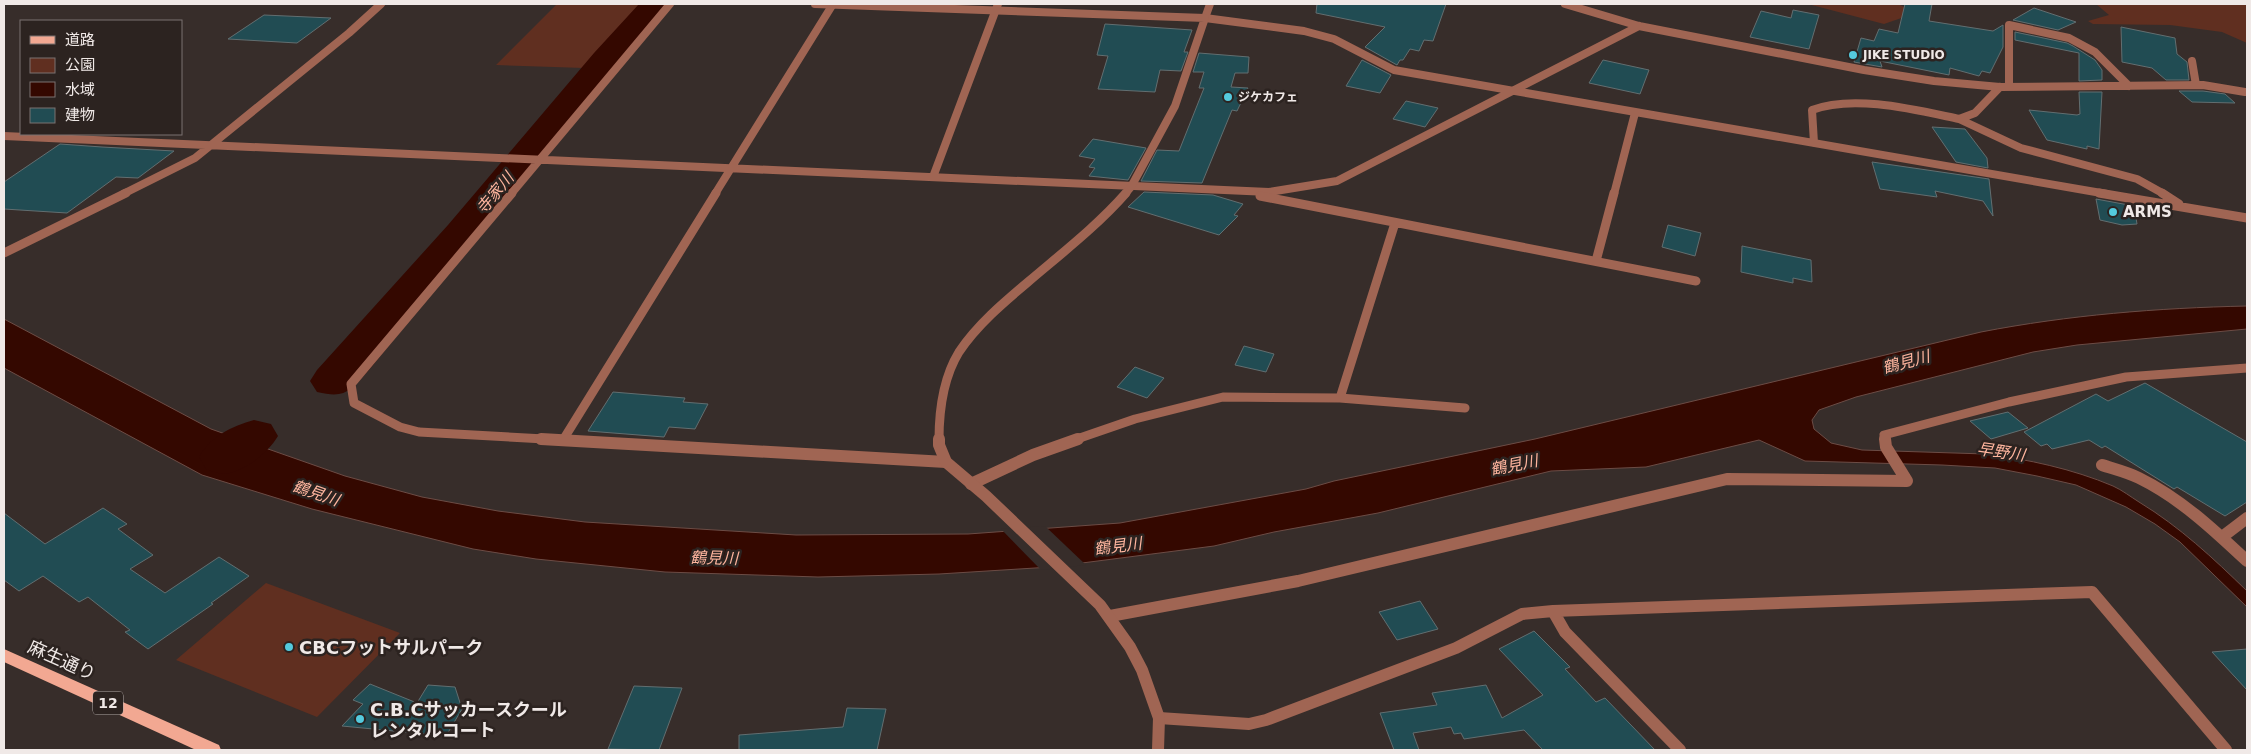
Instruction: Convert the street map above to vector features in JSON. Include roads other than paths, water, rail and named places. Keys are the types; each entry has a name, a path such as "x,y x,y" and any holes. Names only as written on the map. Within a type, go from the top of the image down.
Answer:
{"main road":[{"name":"麻生通り","path":"4,655 213,750"}],"street":[{"path":"4,253 195,158 349,33 381,4"},
{"path":"670,4 533,160 351,384 354,403 400,427 419,432 946,462"},
{"path":"815,4 997,7 1205,18 1304,31 1334,39 1394,70 1511,92 2247,218"},
{"path":"562,440 833,4"},
{"path":"1158,750 1159,718 1142,670 1110,616 986,496 946,462 939,445 939,417 946,384 958,354 973,333 1007,300 1102,220 1131,187 1175,106 1210,4"},
{"path":"1565,4 1639,26 1934,82 2000,87 2196,85 2245,92"},
{"path":"933,177 997,7"},
{"path":"2009,86 2009,25 2069,38 2095,52 2129,86"},
{"path":"4,136 1236,192 1285,191 1337,180 1639,26"},
{"path":"2192,61 2196,85"},
{"path":"1959,119 1975,113 2000,87"},
{"path":"1814,143 1812,110 1819,106 1842,104 1898,108 1959,119 2022,148 2137,179 2182,206"},
{"path":"1596,261 1635,113"},
{"path":"1236,192 1696,281"},
{"path":"1340,398 1347,382 1395,222"},
{"path":"1110,616 1298,581 1727,479 1907,481 1886,447 1884,435 2009,402 2126,377 2247,368"},
{"path":"971,484 1032,455 1135,419 1223,397 1340,398 1465,408"},
{"path":"2102,465 2137,477 2173,497 2222,537 2247,561"},
{"path":"2222,537 2247,518"},
{"path":"1159,718 1249,724 1266,720 1456,648 1522,614 1552,611 2092,592 2226,750"},
{"path":"1552,611 1565,632 1680,750"}],"water":[{"name":"鶴見川","path":"2247,306 2247,329 2077,345 2033,352 1856,397 1819,410 1812,420 1814,429 1831,443 1862,450 2001,456 2066,470 2113,486 2182,532 2209,555 2247,591 2247,607 2180,542 2155,524 2126,507 2076,485 1995,468 1805,461 1759,440 1646,467 1551,471 1378,513 1274,532 1214,546 1051,567 939,574 818,577 665,572 536,559 473,549 312,509 202,475 4,368 4,319 211,429 345,476 422,497 498,511 585,522 796,535 968,534 1120,523 1306,489 1334,481 1535,439 1981,332 2014,326 2113,313"}],"waterway":[{"name":"寺家川","path":"333,381 462,233 605,60 655,4"},
{"name":"寺家川","path":"223,457 254,436"}],"place":[{"name":"JIKE STUDIO","path":"1853,55"},
{"name":"ジケカフェ","path":"1228,97"},
{"name":"ARMS","path":"2113,212"},
{"name":"CBCフットサルパーク","path":"289,647"},
{"name":"C.B.Cサッカースクール レンタルコート","path":"360,719"}],"water label":[{"name":"早野川","path":"2001,452"}]}
